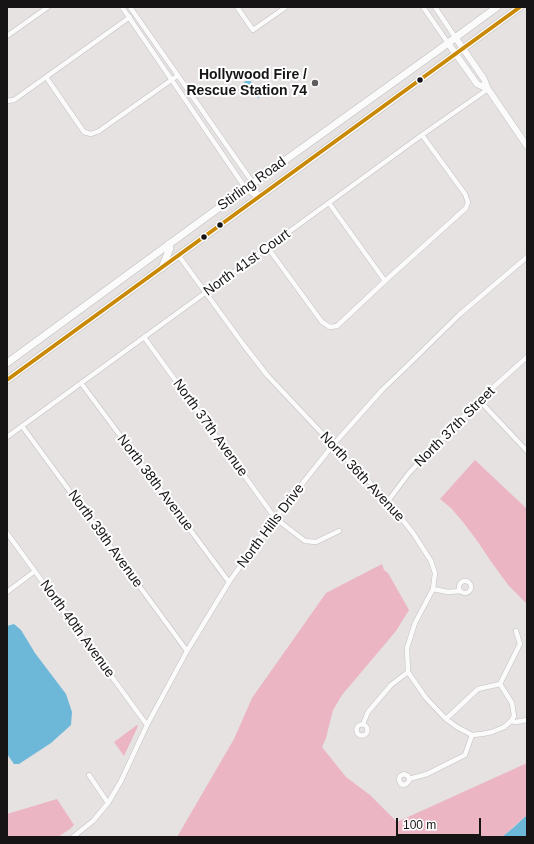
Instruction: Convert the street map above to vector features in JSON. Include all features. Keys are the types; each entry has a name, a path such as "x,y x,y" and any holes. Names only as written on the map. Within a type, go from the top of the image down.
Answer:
{"main road":[{"name":"Stirling Road","path":"7,363 497,7"},
{"name":"Stirling Road","path":"7,380 520,7"},
{"path":"161,268 170,248 169,244"}],"street":[{"path":"7,36 48,7"},
{"path":"122,7 246,189 258,198"},
{"path":"130,7 253,184 258,198"},
{"path":"237,7 253,30 286,7"},
{"path":"423,7 476,84 488,89"},
{"path":"435,7 527,146"},
{"path":"7,101 14,100 135,14"},
{"path":"46,77 84,132 91,134 99,132 177,76"},
{"name":"North 41st Court","path":"7,437 422,135 488,89"},
{"path":"190,108 197,103"},
{"path":"268,248 322,322 330,327 337,326 466,208 468,202 466,194 422,135"},
{"path":"329,203 385,281"},
{"name":"North 36th Avenue","path":"179,256 242,344 267,375 388,501 413,533 431,561 435,573 433,588 415,623 407,648 408,672"},
{"name":"North Hills Drive","path":"73,837 93,821 108,803 147,725 187,651 229,582 275,518 333,445 382,390 459,315 527,257"},
{"name":"North 37th Avenue","path":"144,337 275,518 305,541 316,542 340,531"},
{"name":"North 37th Street","path":"388,501 409,473 480,400 527,357"},
{"name":"North 38th Avenue","path":"81,383 229,582"},
{"path":"480,400 527,451"},
{"name":"North 39th Avenue","path":"22,426 187,651"},
{"name":"North 40th Avenue","path":"8,535 147,725"},
{"path":"7,592 35,571"},
{"path":"433,588 448,592 460,591"},
{"path":"500,684 520,644 516,631"},
{"path":"363,724 368,712 391,685 408,672 426,698 446,719 457,727 472,735 492,732 504,728 514,716 512,703 500,684"},
{"path":"446,719 478,689 500,684"},
{"path":"511,721 516,722 527,720"},
{"path":"409,779 427,774 466,755 472,735"},
{"path":"89,775 108,803"}],"shaded area":[{"path":"475,460 527,509 527,604 509,586 463,522 451,508 440,499"},
{"path":"382,564 384,570 388,573 409,610 396,631 342,695 333,710 326,738 322,747 346,777 370,795 397,822 527,763 527,815 502,837 177,837 234,739 252,698 326,593"},
{"path":"137,725 138,726 124,756 114,742"},
{"path":"57,799 74,825 70,829 58,837 7,837 7,814"}],"water":[{"path":"249,79 257,90 260,88 264,94 258,98 250,87 247,88 243,83"},
{"path":"14,624 21,630 35,653 66,694 72,712 71,725 51,743 19,764 14,764 7,754 7,626"},
{"path":"527,815 527,837 502,837 514,827"}],"transit line":[{"path":"7,380 520,7"}],"place":[{"name":"Hollywood Fire / Rescue Station 74","path":"315,83"}]}
